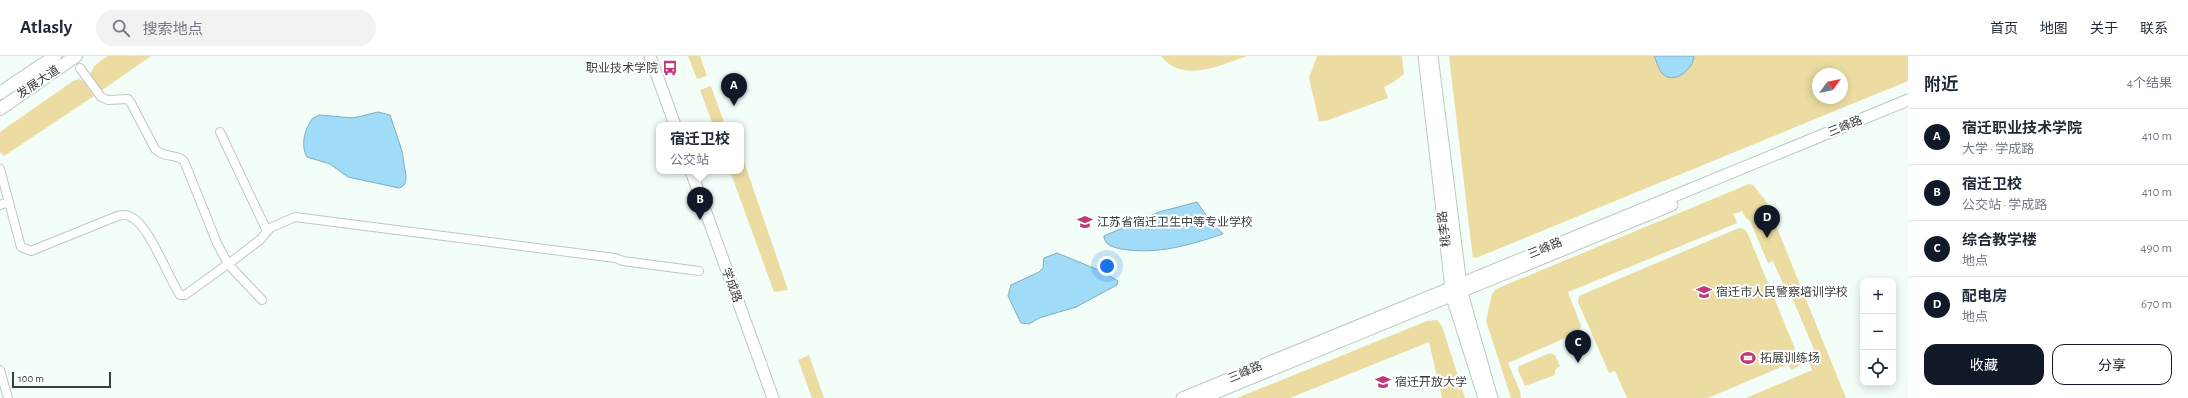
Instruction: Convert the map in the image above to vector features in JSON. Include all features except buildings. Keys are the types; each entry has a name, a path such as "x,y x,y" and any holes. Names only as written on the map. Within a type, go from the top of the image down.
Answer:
{"main road":[{"name":"发展大道","path":"0,93 55,56"},
{"name":"发展大道","path":"0,108 76,56"},
{"path":"650,56 674,122"},
{"path":"658,56 682,122"},
{"name":"桃李路","path":"1424,56 1456,290 1484,398"},
{"name":"桃李路","path":"1432,56 1456,290 1492,398"},
{"name":"三峰路","path":"1203,398 1908,100"},
{"name":"三峰路","path":"1182,398 1456,290 1908,108"},
{"name":"学成路","path":"692,174 773,398"},
{"name":"学成路","path":"700,174 781,398"}],"street":[{"path":"80,68 101,97 108,100 128,99 132,103 155,149 160,154 180,157 184,161 217,243 228,264 262,300"},
{"path":"220,132 266,231"},
{"path":"0,169 21,247 31,251 122,214 132,217 137,220 146,234 180,296 185,295 209,276 228,264 261,238 266,231 287,219 302,218 615,258 623,261 699,271"},
{"path":"0,205 9,202"},
{"path":"0,370 8,398"}],"shaded area":[{"path":"108,56 151,56 101,91 90,76 94,67"},
{"path":"688,56 700,56 707,76 697,79"},
{"path":"1161,56 1247,56 1226,64 1191,71 1180,69 1170,64"},
{"path":"1317,56 1402,56 1404,74 1384,87 1388,98 1326,121 1319,121 1309,78"},
{"path":"1449,56 1908,56 1908,81 1476,258 1473,257"},
{"path":"79,79 83,81 94,96 4,156 0,152 0,132 73,81"},
{"path":"711,86 724,122 712,122 700,90"},
{"path":"744,162 788,290 774,292 731,174 744,174"},
{"path":"1749,184 1753,185 1766,201 1846,398 1746,398 1812,370 1807,356 1815,352 1789,290 1786,291 1773,261 1768,263 1750,221 1746,218 1742,211 1733,214 1737,223 1568,292 1581,326 1579,332 1508,363 1520,391 1521,398 1511,398 1486,321 1492,294 1496,289"},
{"path":"1739,228 1744,229 1747,232 1800,361 1799,366 1791,370 1788,364 1708,398 1627,398 1615,371 1609,373 1578,302 1579,296"},
{"path":"1437,320 1442,326 1465,398 1442,398 1429,342 1290,398 1237,398 1427,321"},
{"path":"1550,353 1555,355 1560,366 1555,370 1555,375 1525,386 1518,370 1519,366"},
{"path":"809,355 824,398 812,398 798,360"}],"water":[{"path":"1654,56 1694,56 1691,66 1687,71 1677,77 1672,78 1667,77 1662,73"},
{"path":"378,112 390,115 402,151 406,176 403,186 399,188 348,177 330,164 307,157 304,147 304,137 313,118 320,115 353,118"},
{"path":"1197,202 1208,218 1223,234 1173,248 1147,251 1121,249 1107,244 1104,239 1104,236 1159,212"},
{"path":"1057,253 1101,271 1118,281 1117,285 1076,307 1039,318 1029,324 1021,323 1008,296 1011,285 1039,272 1043,268 1044,258"}],"place":[{"name":"职业技术学院","path":"670,68"},
{"name":"宿迁职业技术学院","path":"734,106"},
{"name":"宿迁卫校","path":"700,220"},
{"name":"江苏省宿迁卫生中等专业学校","path":"1085,222"},
{"name":"配电房","path":"1767,238"},
{"name":"宿迁市人民警察培训学校","path":"1704,292"},
{"name":"拓展训练场","path":"1748,358"},
{"name":"综合教学楼","path":"1578,363"},
{"name":"宿迁开放大学","path":"1383,382"}]}
